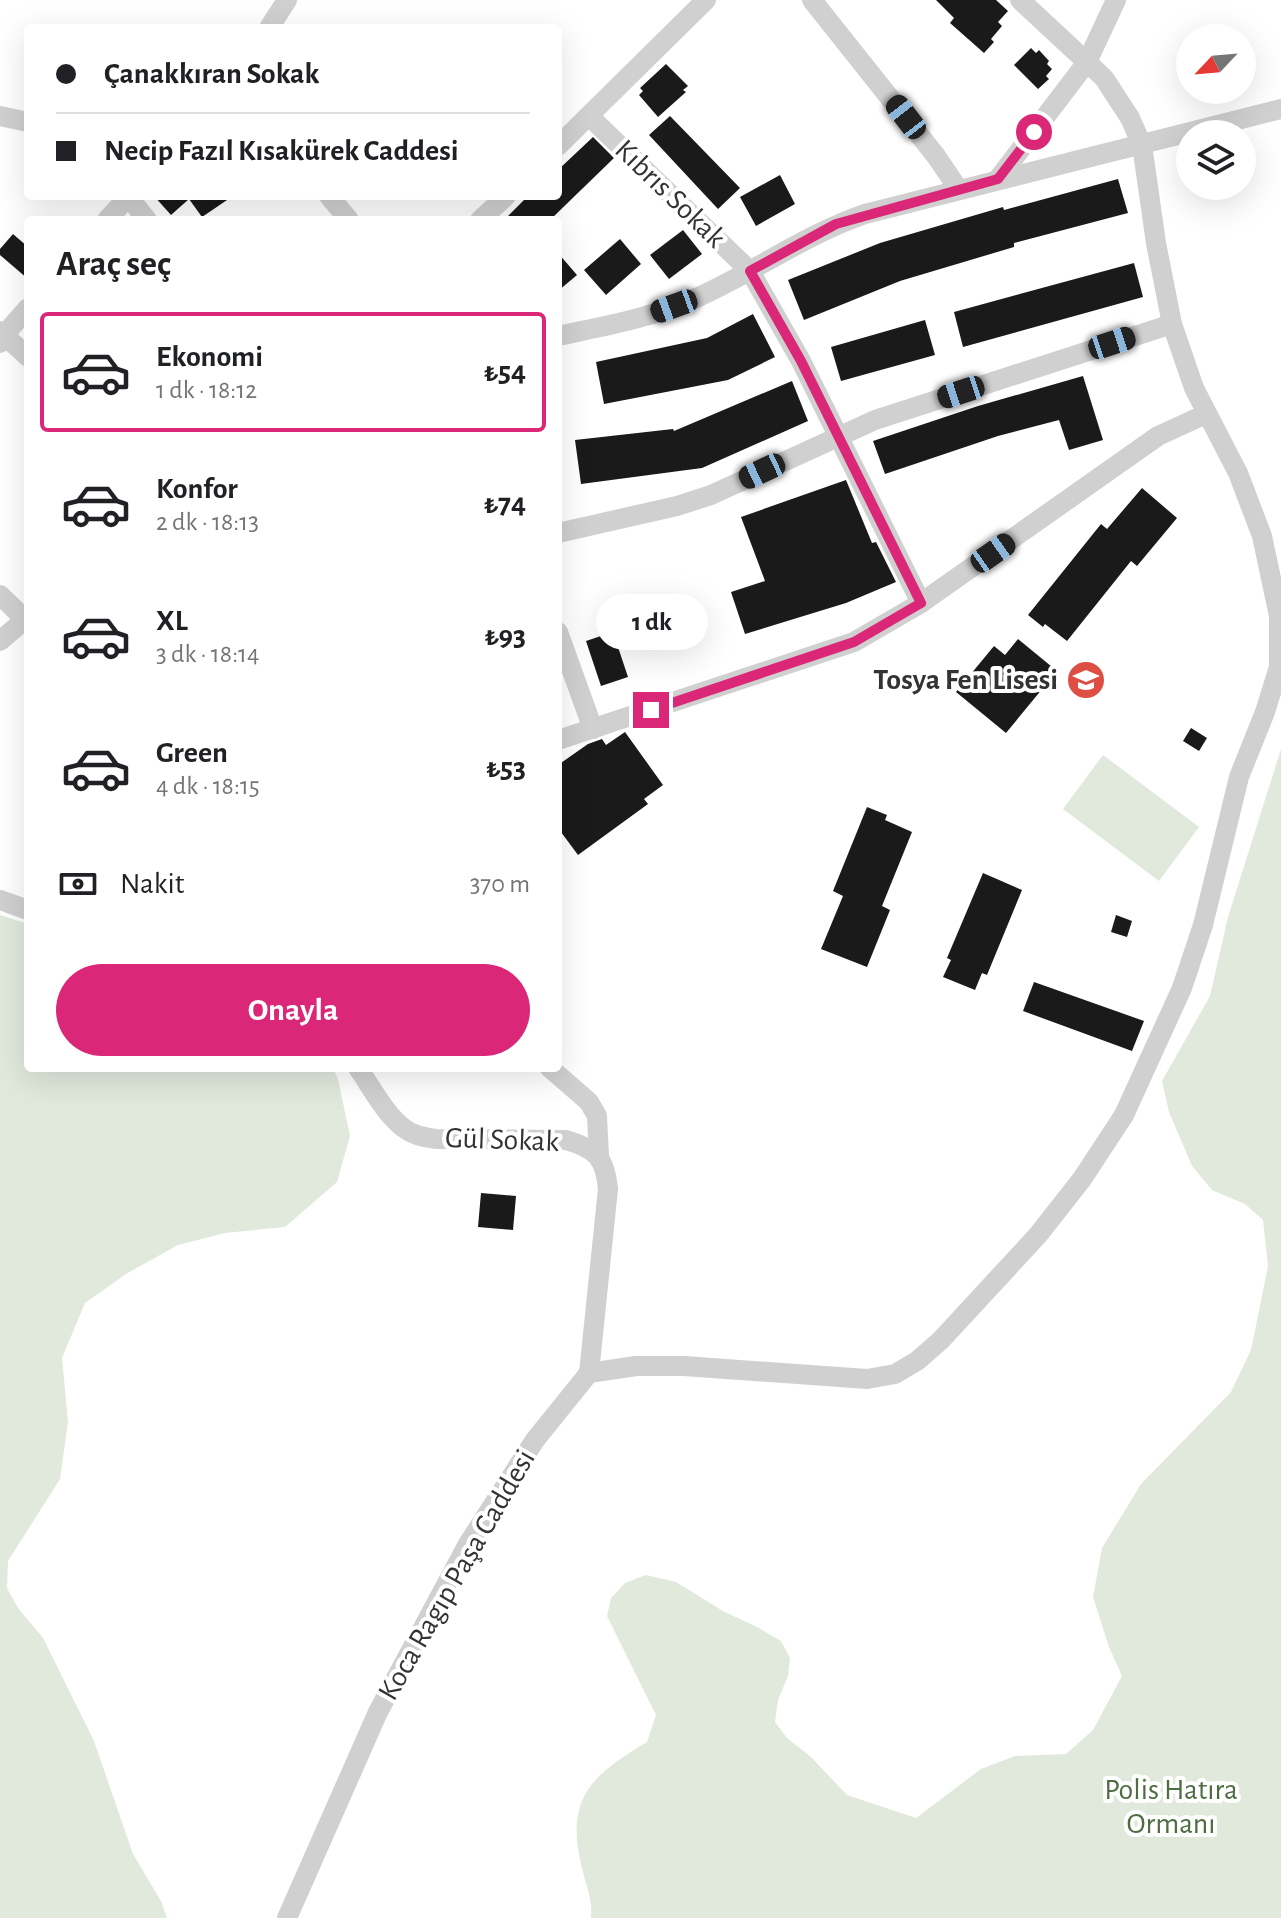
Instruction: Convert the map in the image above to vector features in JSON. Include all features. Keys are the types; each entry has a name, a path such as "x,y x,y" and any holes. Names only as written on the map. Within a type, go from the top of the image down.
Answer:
{"street":[{"path":"272,24 287,0"},
{"path":"562,142 706,0"},
{"path":"812,0 900,109 959,190"},
{"path":"589,1373 636,1366 684,1366 854,1378 895,1374 917,1361 941,1340 1038,1235 1082,1179 1124,1115 1173,1013 1203,925 1239,777 1279,667 1280,614 1253,508 1194,388 1172,324 1142,145 1118,97 1104,78 1020,0"},
{"path":"998,179 1087,62 1116,0"},
{"path":"562,335 655,313 693,299 836,224 998,179 1281,109"},
{"path":"0,116 24,121"},
{"name":"Kıbrıs Sokak","path":"590,117 750,271 801,361 921,603"},
{"path":"110,216 124,200"},
{"path":"131,200 144,216"},
{"path":"332,200 346,216"},
{"path":"484,216 502,200"},
{"path":"24,312 2,336 24,354"},
{"path":"562,532 677,506 711,495 839,435 931,401 1172,324"},
{"path":"562,739 854,642 921,603 1158,436 1206,414"},
{"path":"0,595 24,616"},
{"path":"0,641 24,621"},
{"path":"562,643 593,729"},
{"path":"0,900 24,909"},
{"name":"Gül Sokak","path":"361,1072 388,1111 401,1126 415,1135 436,1139 566,1140 584,1146 599,1156 606,1169 608,1189 589,1373"},
{"path":"555,1072 589,1102 597,1116 599,1156"},
{"name":"Koca Ragıp Paşa Caddesi","path":"287,1918 378,1712 468,1544 535,1440 589,1373"}],"green space":[{"name":"Polis Hatıra Ormanı","path":"1281,749 1281,1918 591,1918 590,1897 577,1841 581,1804 599,1777 647,1742 656,1715 607,1616 611,1598 625,1583 646,1575 676,1582 781,1641 790,1658 775,1722 787,1738 811,1757 847,1795 916,1818 981,1769 1015,1756 1066,1754 1093,1730 1122,1676 1093,1597 1102,1548 1141,1484 1231,1392 1251,1350 1268,1266 1263,1220 1245,1204 1212,1190 1192,1166 1169,1112 1162,1081 1210,996 1228,917"},
{"path":"1103,755 1199,827 1159,881 1063,809"},
{"path":"0,915 24,923 24,1072 335,1072 350,1136 337,1182 285,1227 225,1233 178,1245 126,1274 85,1303 62,1358 68,1422 60,1479 8,1561 7,1588 18,1608 43,1638 94,1741 133,1854 161,1901 167,1918 0,1918"}],"building":[{"path":"936,0 996,0 1008,11 998,22 1002,26 991,39 994,42 984,53 950,23 954,18"},
{"path":"1031,48 1036,53 1039,50 1052,69 1046,76 1049,79 1038,89 1014,65"},
{"path":"666,64 688,86 683,90 686,92 658,117 639,95 643,91 640,88"},
{"path":"670,116 740,188 718,209 649,135"},
{"path":"593,137 614,158 554,216 508,216 524,200 562,200 562,166"},
{"path":"780,175 795,204 756,226 740,197"},
{"path":"1118,179 1128,213 1014,243 1014,247 900,281 804,320 788,280 880,243 1003,207 1004,210"},
{"path":"158,200 188,200 171,215"},
{"path":"190,200 227,200 203,216"},
{"path":"683,230 702,254 669,279 650,255"},
{"path":"13,234 24,244 24,276 0,255 0,249"},
{"path":"620,239 641,264 606,295 584,270"},
{"path":"562,258 577,275 562,288"},
{"path":"1134,263 1143,297 963,347 954,312"},
{"path":"753,314 775,357 728,380 604,404 596,362 707,338"},
{"path":"925,320 935,355 841,381 831,347"},
{"path":"1083,376 1103,440 1069,450 1059,420 998,436 885,474 873,441"},
{"path":"792,381 808,421 702,468 581,484 575,440 674,431"},
{"path":"846,480 872,543 876,542 896,582 846,603 745,634 731,592 765,581 741,517"},
{"path":"1142,488 1177,518 1137,566 1131,561 1067,641 1028,615 1101,524 1107,529"},
{"path":"613,632 628,677 601,686 586,641"},
{"path":"1018,639 1057,671 1006,733 956,692 994,646 1005,655"},
{"path":"1191,728 1207,738 1199,751 1183,741"},
{"path":"625,732 663,785 644,799 648,804 578,855 562,833 562,762 588,744 602,739 606,745"},
{"path":"867,807 887,815 885,820 912,832 882,906 890,910 867,967 821,949 843,896 833,891"},
{"path":"983,873 1022,890 987,975 982,973 975,990 943,977 951,960 947,958"},
{"path":"1116,915 1132,921 1127,937 1111,932"},
{"path":"1034,982 1144,1021 1132,1051 1023,1011"},
{"path":"481,1193 516,1196 513,1230 478,1227"}],"place":[{"name":"Tosya Fen Lisesi","path":"1086,680"}],"route":[{"path":"651,710 854,642 921,603 801,361 750,271 836,224 998,179 1034,132"}]}
